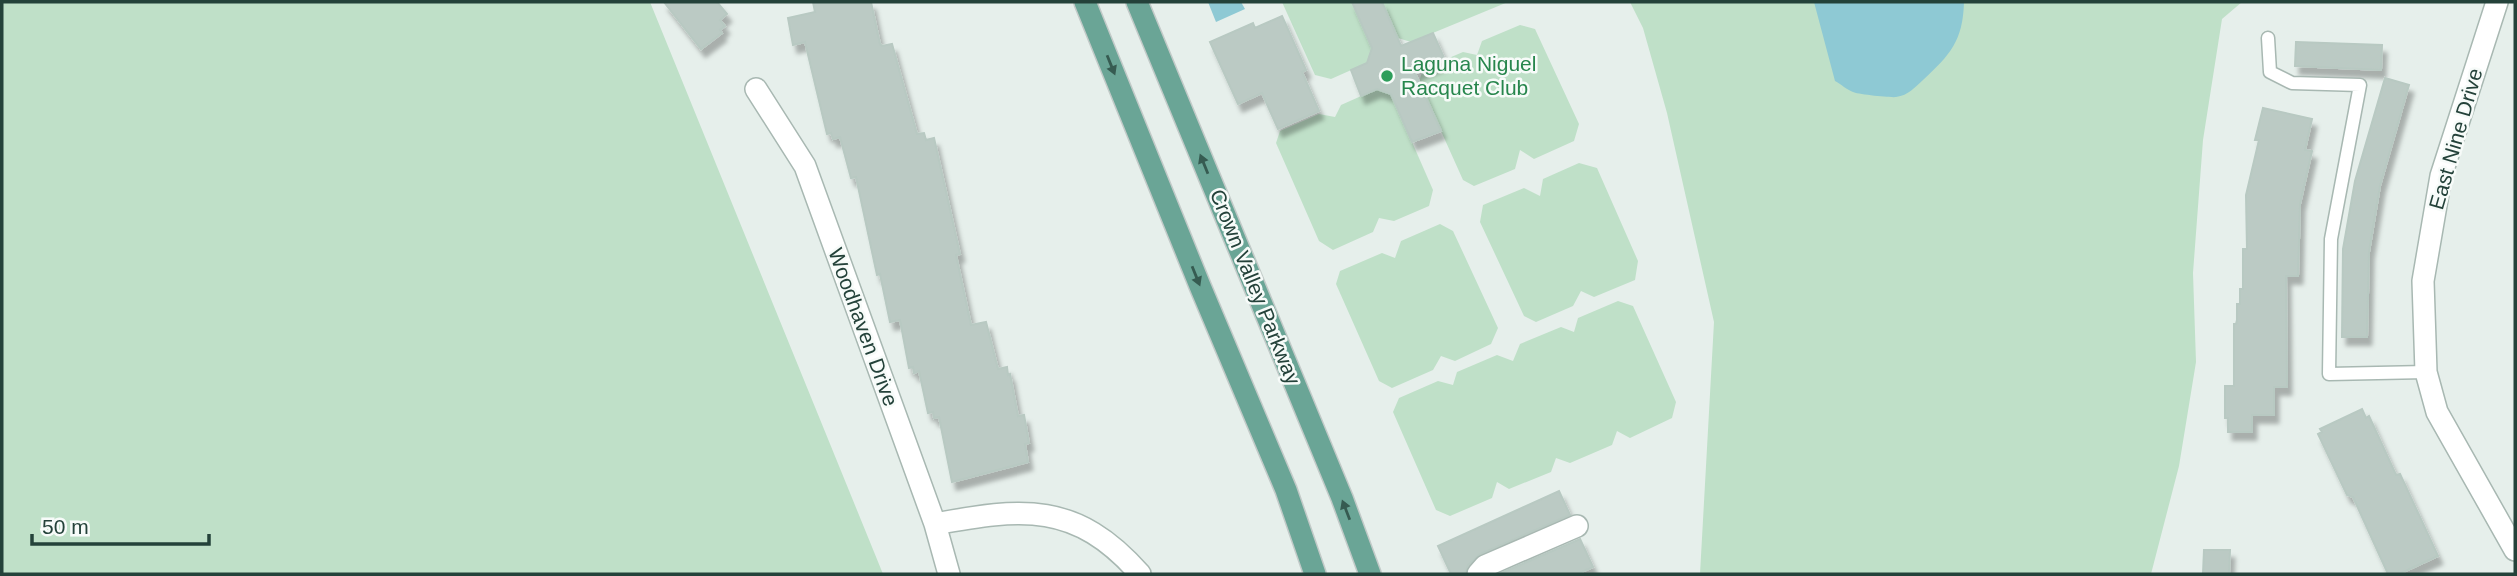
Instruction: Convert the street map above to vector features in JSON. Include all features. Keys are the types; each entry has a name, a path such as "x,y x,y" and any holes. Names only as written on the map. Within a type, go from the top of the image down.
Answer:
{"main road":[{"path":"1086,2 1286,491 1315,574"},
{"name":"Crown Valley Parkway","path":"1137,2 1342,498 1370,574"}],"street":[{"name":"East Nine Drive","path":"2497,2 2441,176 2423,281 2426,372 2437,412 2515,550"},
{"name":"Woodhaven Drive","path":"757,89 805,166 935,524 949,574"},
{"path":"935,524 996,513 1057,516 1105,540 1140,574"},
{"path":"1478,574 1485,566 1577,526"}],"lane":[{"path":"2268,38 2270,72 2292,83 2360,85 2331,239 2329,374 2426,372"}],"green space":[{"path":"2,2 650,2 883,574 2,574"},
{"path":"1282,2 1352,2 1372,48 1367,63 1331,79 1315,75"},
{"path":"1382,2 1508,2 1411,42 1398,38"},
{"path":"1630,2 2242,2 2222,19 2203,140 2193,273 2196,362 2179,466 2151,574 1700,574 1714,322 1667,113 1643,28"},
{"path":"1520,25 1535,29 1579,124 1574,141 1534,159 1520,150 1515,169 1474,186 1463,180 1419,82 1423,69 1463,52 1477,55 1482,41"},
{"path":"1377,89 1391,94 1433,190 1429,206 1394,221 1379,218 1373,232 1333,250 1319,241 1276,143 1280,131 1319,114 1335,117 1341,105"},
{"path":"1579,163 1597,168 1638,261 1635,280 1594,297 1581,291 1573,306 1536,322 1524,316 1480,222 1483,205 1524,188 1540,196 1543,179"},
{"path":"1440,224 1453,231 1498,328 1491,344 1455,361 1441,356 1433,370 1392,388 1379,381 1336,284 1340,271 1382,253 1395,258 1401,241"},
{"path":"1618,301 1633,306 1676,402 1672,418 1630,438 1617,431 1612,445 1570,463 1556,458 1551,472 1509,489 1497,482 1492,498 1450,516 1436,510 1393,412 1399,398 1438,381 1453,385 1457,372 1497,355 1513,361 1520,344 1561,327 1574,332 1578,318"}],"water":[{"path":"1208,2 1241,2 1245,9 1216,22"},
{"path":"1814,2 1964,2 1958,37 1948,55 1911,91 1893,97 1856,93 1835,81"}],"building":[{"path":"664,2 717,2 727,14 720,20 725,26 720,30 722,33 701,49"},
{"path":"813,2 871,2 880,44 892,44 917,134 924,133 926,140 934,138 960,254 956,255 971,325 986,322 998,369 1007,367 1008,375 1010,374 1018,416 1024,415 1029,443 1025,444 1028,462 952,482 939,417 934,418 933,412 928,413 919,371 914,373 913,367 909,368 900,320 890,322 856,177 851,178 840,137 833,139 831,133 827,134 805,42 793,45 788,18 815,12"},
{"name":"Laguna Niguel Racquet Club","path":"1352,2 1382,2 1401,46 1433,33 1445,60 1415,73 1441,131 1412,142 1391,94 1377,89 1361,96 1351,70 1367,63 1372,48"},
{"path":"1282,16 1306,70 1302,72 1319,111 1278,129 1262,93 1238,104 1210,42 1253,23 1255,28"},
{"path":"2296,42 2382,45 2381,70 2295,66"},
{"path":"2385,78 2409,85 2380,186 2369,252 2367,337 2342,337 2343,249 2355,181"},
{"path":"2263,108 2312,119 2305,150 2312,151 2300,204 2298,276 2286,276 2287,387 2274,387 2274,415 2252,415 2252,432 2228,432 2225,386 2234,386 2234,324 2237,320 2237,304 2240,304 2240,289 2243,289 2243,249 2247,249 2246,195 2259,140 2255,140"},
{"path":"2362,409 2366,418 2369,416 2396,475 2400,474 2438,556 2399,574 2388,574 2353,497 2347,495 2318,434 2322,432 2320,429"},
{"path":"1559,491 1570,515 1480,554 1468,565 1465,574 1451,574 1438,546"},
{"path":"1580,539 1593,567 1577,574 1499,574"},
{"path":"2204,550 2230,550 2229,574 2203,574"}],"place":[{"name":"Laguna Niguel Racquet Club","path":"1387,76"}]}
